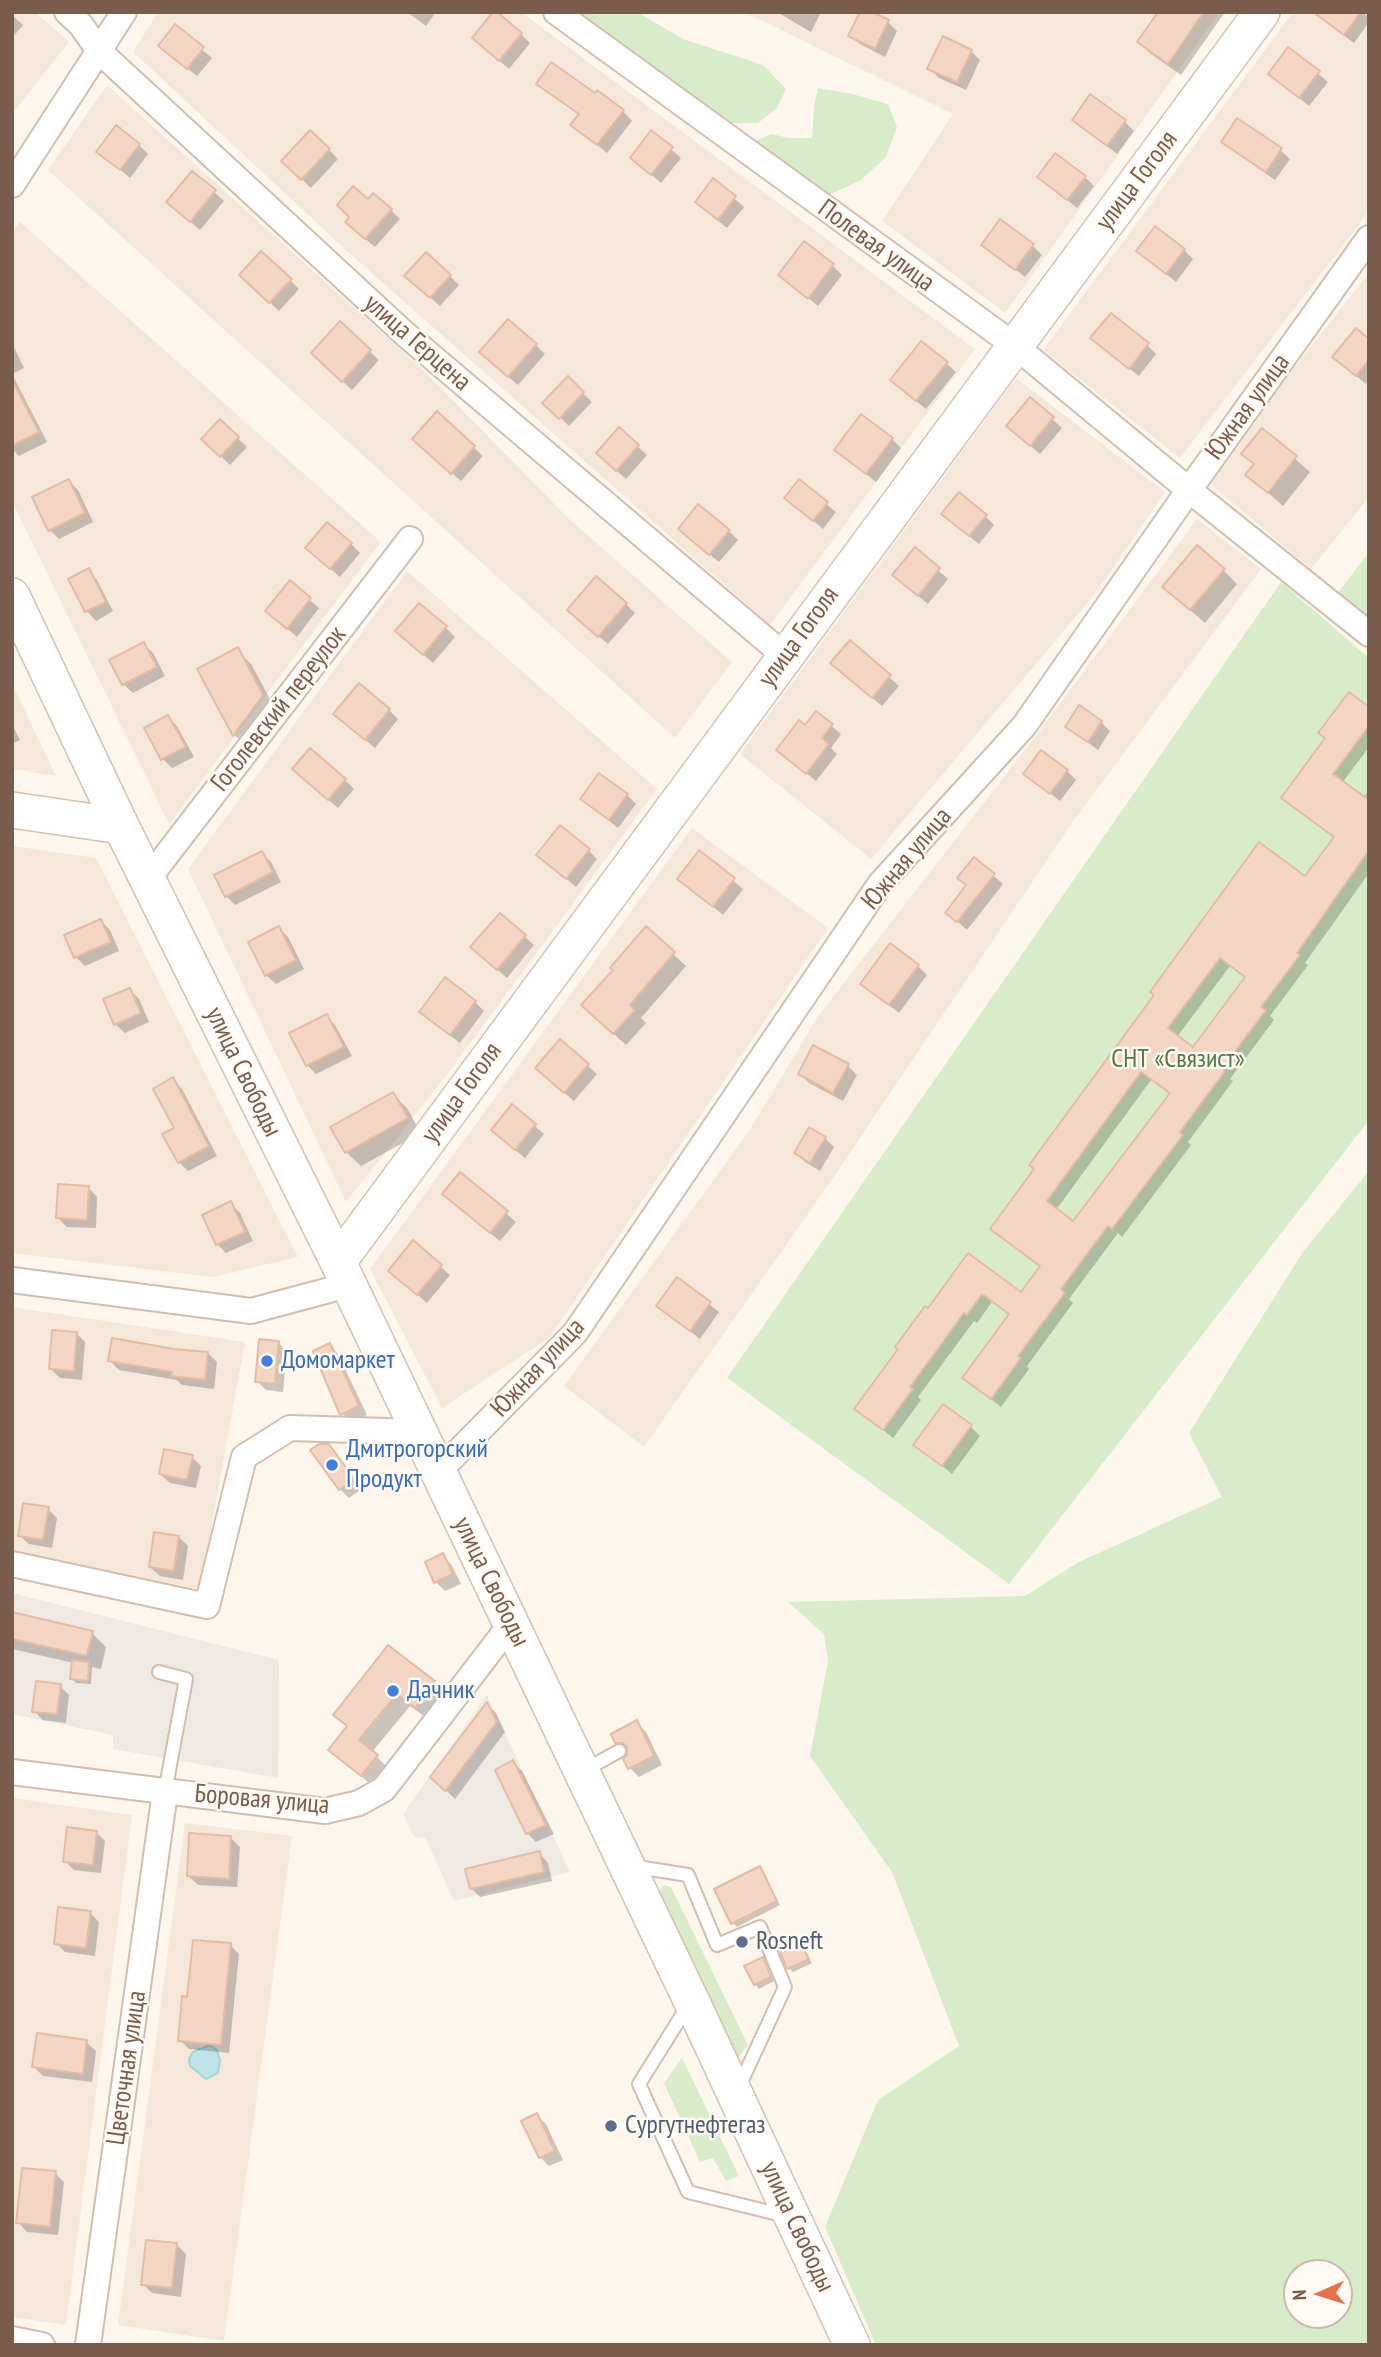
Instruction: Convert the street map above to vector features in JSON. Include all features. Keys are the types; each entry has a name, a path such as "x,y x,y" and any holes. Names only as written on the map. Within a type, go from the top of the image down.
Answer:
{"main road":[{"name":"улица Гоголя","path":"343,1273 785,656 1262,12"},
{"name":"улица Свободы","path":"12,596 121,826 343,1273 691,2000 852,2345"},
{"path":"12,810 121,826"}],"street":[{"name":"улица Герцена","path":"67,12 99,51 405,334 785,656"},
{"path":"12,185 124,12"},
{"name":"Полевая улица","path":"556,12 1014,345 1369,634"},
{"name":"Южная улица","path":"438,1472 575,1334 880,884 1024,726 1369,238"},
{"name":"Гоголевский переулок","path":"148,879 410,540"},
{"path":"12,1280 251,1311 343,1273"},
{"path":"12,1564 208,1606 244,1457 290,1428 419,1432"},
{"name":"Боровая улица","path":"12,1772 325,1811 359,1803 384,1789 511,1624"},
{"name":"Цветочная улица","path":"88,2345 165,1792"},
{"path":"12,2339 42,2345"}],"lane":[{"path":"159,1672 186,1679 165,1792"},
{"path":"582,1772 619,1751"},
{"path":"626,1865 688,1875 717,1945 760,1927 785,1987 735,2096"},
{"path":"691,2000 639,2084 688,2192 793,2218"}],"shaded area":[{"path":"12,12 35,12 69,42 12,114"},
{"path":"158,12 521,12 975,349 770,625 348,252 133,52"},
{"path":"744,12 1220,12 1005,313 882,221 953,114"},
{"path":"1293,12 1369,12 1369,211 1180,458 1043,350"},
{"path":"107,85 424,371 568,518 732,662 675,738 48,170"},
{"path":"20,222 381,542 169,824 12,501 12,232"},
{"path":"1369,273 1369,497 1311,569 1206,480"},
{"path":"1016,378 1165,492 1095,594 871,859 740,754"},
{"path":"1197,519 1261,569 1074,820 831,1181 644,1447 564,1386 749,1131 819,1015 1042,728"},
{"path":"407,571 657,789 446,1076 346,1202 188,869"},
{"path":"12,683 56,776 12,769"},
{"path":"692,828 828,928 549,1338 442,1408 370,1269"},
{"path":"12,846 96,858 298,1257 212,1277 12,1253"},
{"path":"12,1307 245,1342 200,1589 12,1552"},
{"path":"12,1593 279,1660 278,1778 113,1749 113,1735 12,1714"},
{"path":"487,1695 570,1872 454,1901 425,1837 415,1838 403,1814"},
{"path":"12,1798 132,1815 66,2325 12,2317"},
{"path":"185,1823 292,1836 224,2341 118,2325"}],"green space":[{"path":"570,12 637,12 683,39 763,65 786,89 776,109 758,123 723,123"},
{"path":"818,88 888,104 897,127 886,157 861,180 829,195 798,179 755,141 771,134 789,138 812,138"},
{"path":"1369,552 1369,617 1337,594"},
{"name":"СНТ «Связист»","path":"1281,582 1369,658 1369,1120 1009,1584 727,1378"},
{"path":"1369,1171 1369,2345 876,2345 825,2227 878,2100 959,2046 892,1872 810,1756 828,1661 824,1634 788,1602 1025,1596 1077,1563 1222,1497 1189,1433 1303,1252"},
{"path":"664,1885 671,1887 748,2045 737,2059 650,1901"},
{"path":"682,2058 739,2176 726,2181 713,2158 700,2162 664,2083"}],"water":[{"path":"210,2045 217,2050 220,2060 218,2073 206,2079 190,2066 189,2059 193,2052"}],"building":[{"path":"493,12 497,12 522,33 499,61 472,38"},
{"path":"860,12 872,12 889,20 875,49 848,36"},
{"path":"1158,12 1204,12 1168,64 1137,42"},
{"path":"1313,12 1361,12 1344,35"},
{"path":"175,24 204,47 187,69 158,46"},
{"path":"943,36 972,50 957,82 927,69"},
{"path":"1288,47 1320,71 1299,98 1268,74"},
{"path":"551,62 624,110 597,145 570,125 579,114 536,84"},
{"path":"1090,94 1126,120 1107,146 1072,120"},
{"path":"1237,118 1282,148 1266,172 1221,142"},
{"path":"116,125 140,144 120,170 96,152"},
{"path":"310,130 330,149 301,180 281,161"},
{"path":"651,130 673,147 651,175 630,158"},
{"path":"1055,153 1086,176 1067,200 1037,177"},
{"path":"192,171 216,190 190,222 166,202"},
{"path":"713,178 736,196 718,220 695,202"},
{"path":"353,186 368,199 373,193 392,209 365,239 345,222 349,217 337,205"},
{"path":"1000,219 1034,244 1015,270 981,245"},
{"path":"1155,226 1185,249 1166,274 1136,251"},
{"path":"804,241 834,264 808,299 778,275"},
{"path":"261,251 292,279 269,303 239,275"},
{"path":"426,252 451,275 430,298 404,276"},
{"path":"1111,313 1149,343 1129,369 1090,338"},
{"path":"508,319 537,344 508,377 479,352"},
{"path":"340,321 371,350 342,382 311,353"},
{"path":"1356,328 1369,339 1369,360 1356,376 1332,357"},
{"path":"921,341 948,362 916,401 890,380"},
{"path":"568,376 584,392 559,419 542,403"},
{"path":"12,380 39,432 12,446"},
{"path":"1030,397 1054,417 1030,446 1006,426"},
{"path":"437,411 475,446 451,474 412,439"},
{"path":"861,414 893,438 866,474 834,450"},
{"path":"220,419 239,437 220,457 201,439"},
{"path":"619,427 639,445 616,471 596,453"},
{"path":"1262,428 1297,456 1268,493 1245,475 1254,464 1241,454"},
{"path":"69,479 85,513 48,531 32,497"},
{"path":"799,479 828,502 813,521 784,498"},
{"path":"959,492 987,515 969,536 941,514"},
{"path":"698,504 730,530 709,555 678,529"},
{"path":"327,522 352,543 330,569 305,548"},
{"path":"1197,545 1225,569 1190,610 1162,587"},
{"path":"915,547 940,568 918,596 892,575"},
{"path":"89,568 106,602 85,612 68,579"},
{"path":"596,576 627,603 598,637 567,610"},
{"path":"290,580 311,598 287,629 265,611"},
{"path":"419,603 447,626 423,655 395,631"},
{"path":"850,640 891,675 872,698 830,663"},
{"path":"144,642 157,667 122,685 109,660"},
{"path":"238,647 263,695 233,736 197,669"},
{"path":"359,683 390,709 365,740 333,714"},
{"path":"1349,692 1369,707 1369,726 1333,774 1369,800 1369,850 1297,953 1300,955 1261,1007 1266,1010 1180,1132 1183,1135 1112,1229 1108,1226 1061,1289 1065,1293 1018,1356 1021,1358 991,1399 962,1378 1009,1314 982,1294 967,1315 964,1313 910,1387 913,1389 883,1430 854,1409 898,1349 895,1347 925,1306 928,1308 968,1253 1021,1292 1040,1266 990,1229 1034,1169 1029,1165 1154,995 1150,992 1259,842 1305,876 1334,837 1281,798 1325,738 1318,733","holes":["1220,958 1245,977 1193,1047 1168,1028","1141,1072 1170,1093 1073,1221 1047,1201"]},
{"path":"1079,705 1102,721 1088,742 1065,727"},
{"path":"816,711 833,724 822,738 829,744 806,774 776,750 799,720 805,725"},
{"path":"168,715 186,747 161,760 144,728"},
{"path":"310,748 346,779 328,800 292,769"},
{"path":"1041,750 1068,770 1050,794 1023,774"},
{"path":"599,773 628,794 609,820 580,799"},
{"path":"560,825 590,849 566,879 536,855"},
{"path":"699,850 735,878 713,907 677,879"},
{"path":"262,851 273,872 225,897 214,875"},
{"path":"974,857 995,874 957,922 945,913 966,885 957,878"},
{"path":"500,913 526,935 497,970 470,947"},
{"path":"101,919 111,942 74,958 64,935"},
{"path":"279,926 296,960 265,976 248,942"},
{"path":"646,926 675,952 630,1005 635,1010 613,1034 581,1005 613,970 610,968"},
{"path":"890,943 919,965 889,1005 860,984"},
{"path":"445,977 476,1001 450,1035 419,1012"},
{"path":"130,988 141,1013 114,1025 103,999"},
{"path":"327,1014 344,1047 306,1066 289,1033"},
{"path":"560,1039 589,1064 564,1093 535,1068"},
{"path":"813,1045 849,1064 833,1093 798,1074"},
{"path":"173,1077 209,1146 178,1163 162,1134 174,1128 153,1089"},
{"path":"393,1092 408,1118 345,1153 330,1127"},
{"path":"512,1104 536,1124 515,1150 491,1130"},
{"path":"809,1127 826,1137 810,1163 794,1153"},
{"path":"460,1172 508,1211 490,1233 442,1194"},
{"path":"58,1184 89,1186 87,1220 56,1218"},
{"path":"231,1201 245,1232 216,1245 202,1215"},
{"path":"413,1240 442,1265 417,1295 388,1271"},
{"path":"677,1277 711,1302 690,1331 656,1306"},
{"path":"52,1330 77,1332 74,1371 49,1369"},
{"path":"112,1338 208,1352 205,1380 171,1376 172,1372 108,1361"},
{"name":"Домомаркет","path":"259,1339 279,1341 275,1384 255,1382"},
{"path":"330,1343 359,1406 340,1415 313,1351"},
{"path":"943,1404 972,1425 942,1466 913,1445"},
{"name":"Дмитрогорский Продукт","path":"319,1444 329,1444 354,1479 339,1490 310,1450"},
{"path":"164,1449 193,1455 187,1480 159,1474"},
{"path":"23,1503 49,1507 43,1540 18,1536"},
{"path":"154,1532 179,1536 174,1571 149,1567"},
{"path":"443,1553 453,1574 434,1583 425,1562"},
{"path":"12,1612 93,1631 87,1656 12,1639"},
{"name":"Дачник","path":"388,1645 435,1681 415,1708 397,1694 359,1740 378,1755 361,1776 328,1750 347,1726 333,1715"},
{"path":"72,1660 89,1662 88,1681 70,1679"},
{"path":"36,1681 61,1684 57,1714 32,1712"},
{"path":"487,1702 497,1722 445,1791 430,1777"},
{"path":"637,1720 654,1756 628,1769 623,1759 627,1755 627,1747 623,1743 615,1743 611,1734"},
{"path":"513,1760 546,1825 526,1834 495,1770"},
{"path":"67,1827 97,1831 93,1865 63,1862"},
{"path":"189,1833 231,1836 229,1879 187,1876"},
{"path":"540,1851 544,1872 470,1889 465,1869"},
{"path":"760,1866 777,1901 731,1924 714,1889"},
{"path":"58,1907 91,1911 86,1948 54,1944"},
{"path":"799,1939 809,1959 787,1969 779,1949"},
{"path":"193,1940 231,1943 221,2045 178,2041 182,1996 187,1997"},
{"path":"763,1957 771,1977 754,1985 744,1966"},
{"path":"37,2033 87,2040 83,2074 32,2067"},
{"path":"537,2113 555,2151 539,2158 521,2121"},
{"path":"22,2168 56,2171 50,2227 16,2223"},
{"path":"146,2240 177,2243 172,2288 141,2285"}],"place":[{"name":"Домомаркет","path":"267,1361"},
{"name":"Дмитрогорский Продукт","path":"332,1465"},
{"name":"Дачник","path":"393,1691"},
{"name":"Rosneft","path":"742,1942"},
{"name":"Сургутнефтегаз","path":"611,2126"}]}
